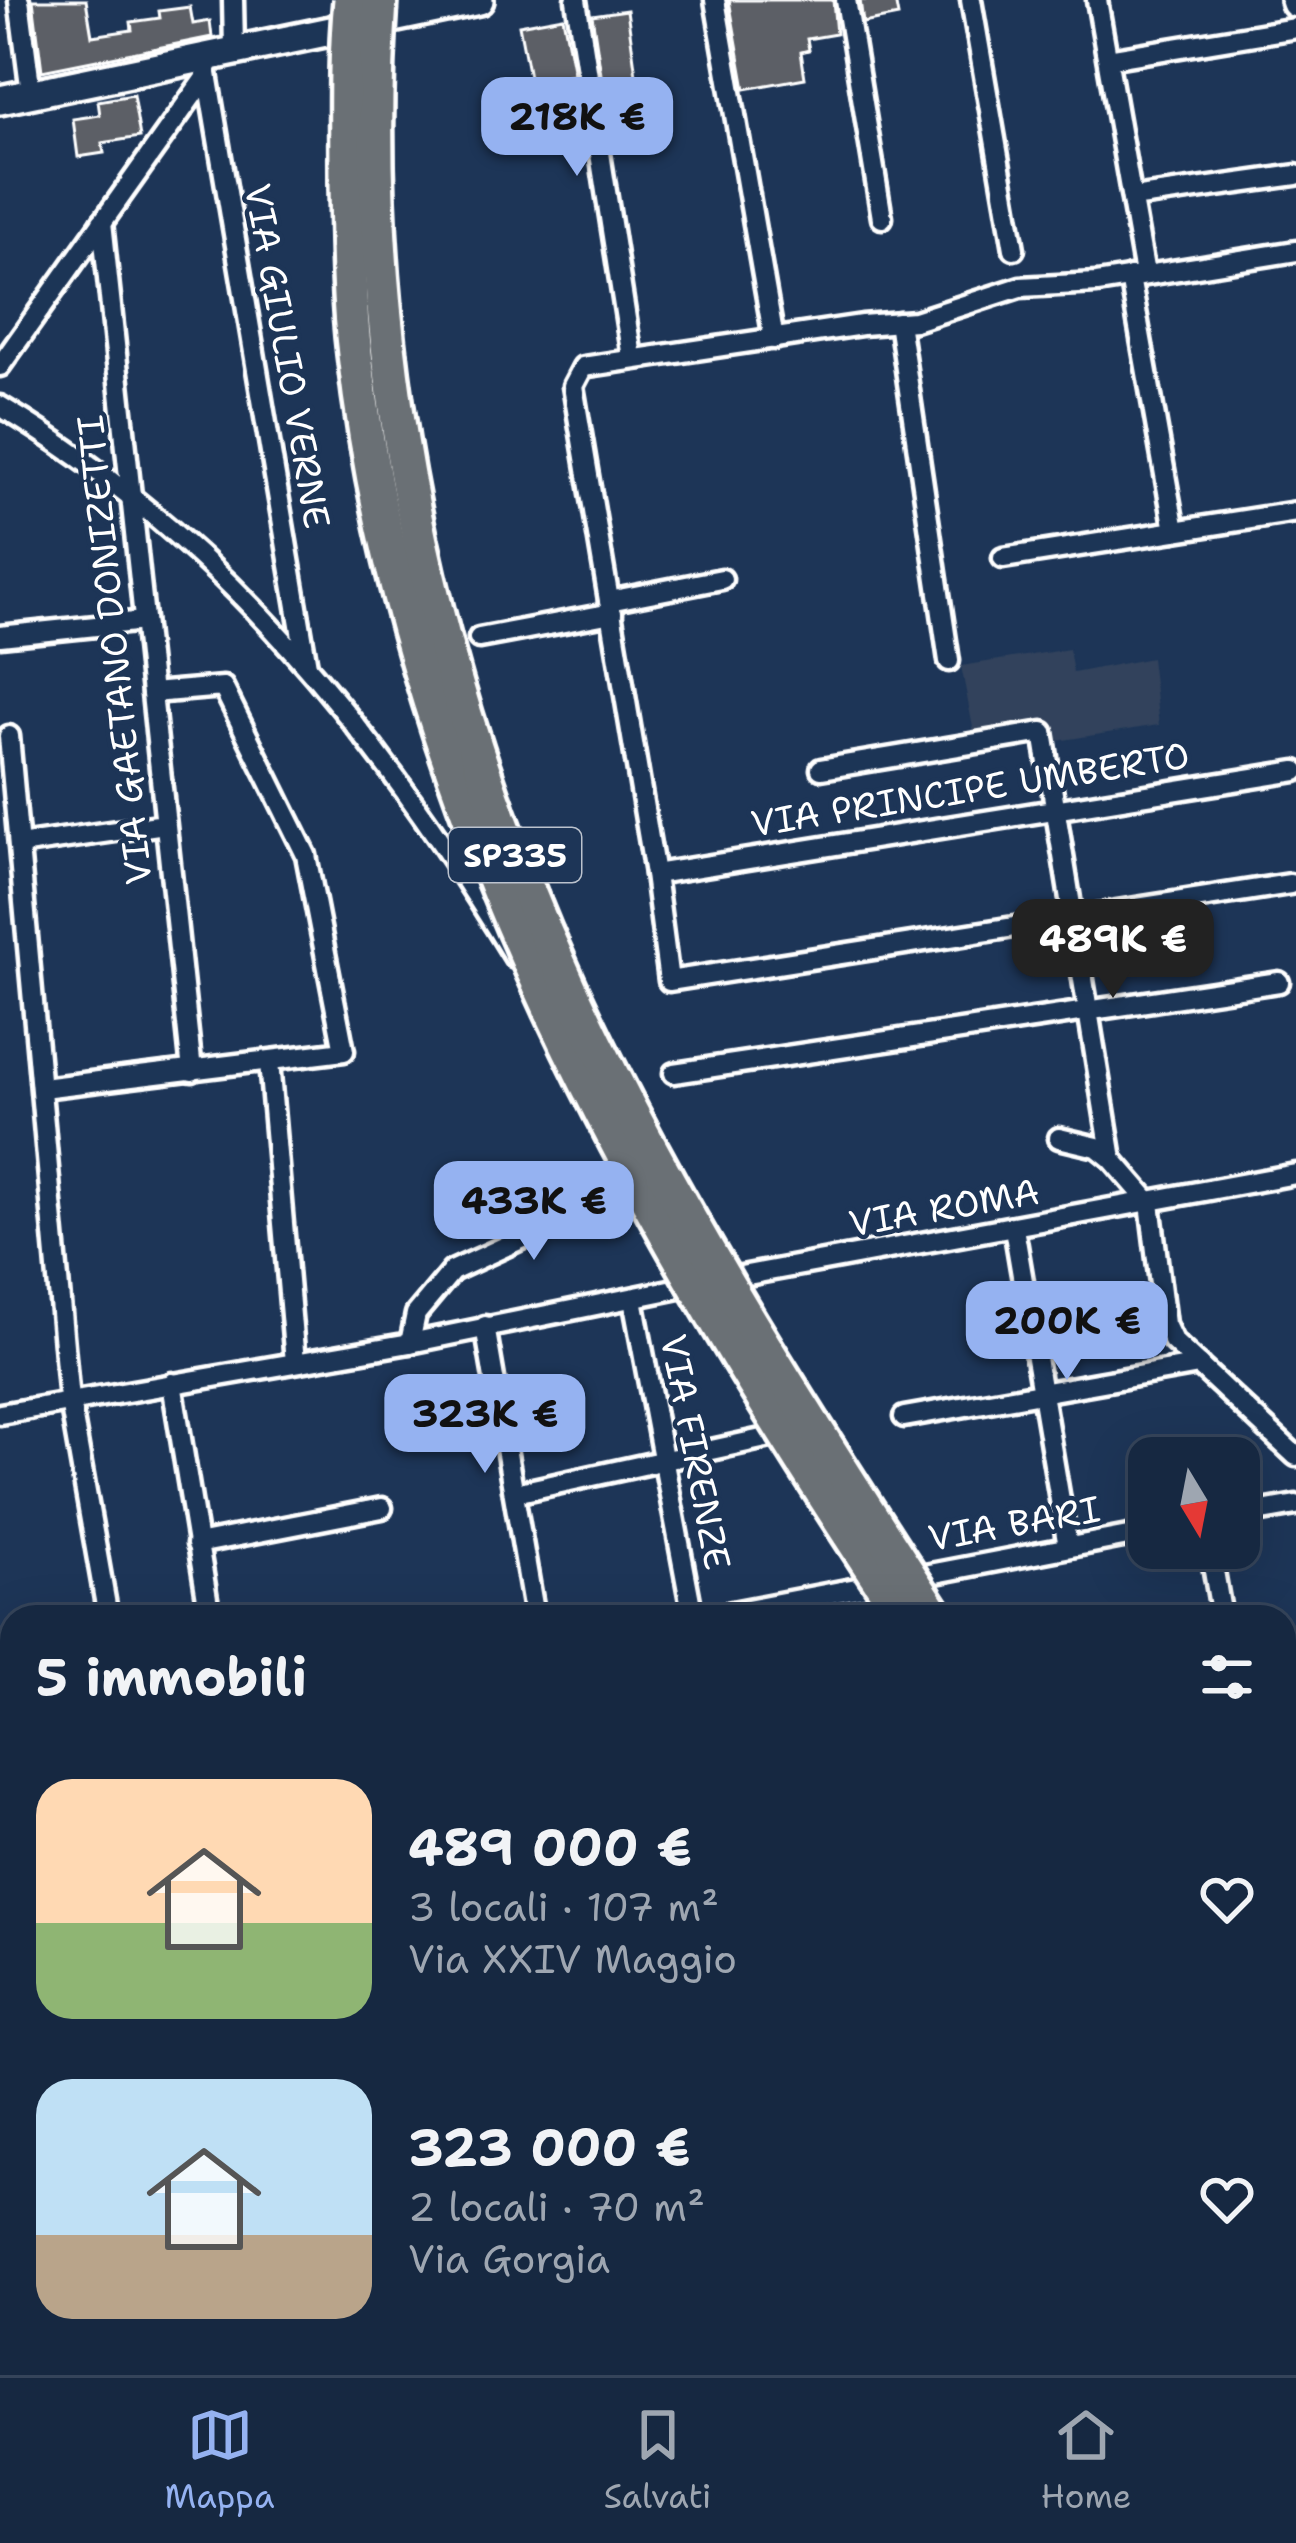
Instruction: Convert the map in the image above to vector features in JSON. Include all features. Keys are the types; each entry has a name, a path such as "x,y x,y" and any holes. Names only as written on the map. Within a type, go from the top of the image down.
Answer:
{"highway":[{"name":"SP335","path":"380,0 375,142 378,264 393,407 434,610 474,743 570,989 632,1109 802,1408 929,1605"},
{"name":"SP335","path":"344,13 355,355 409,628 458,791 562,1034 631,1165 736,1356 896,1605"}],"street":[{"path":"19,0 31,93"},
{"path":"233,0 234,49"},
{"path":"0,100 205,65 234,49 344,13 479,0"},
{"path":"576,0 631,350"},
{"path":"715,0 774,339"},
{"path":"846,0 882,218"},
{"path":"971,0 1014,249"},
{"path":"1097,0 1132,198 1137,276 1175,531"},
{"path":"1108,59 1296,28"},
{"path":"0,366 205,65"},
{"name":"VIA GIULIO VERNE","path":"205,65 307,666"},
{"path":"1132,198 1296,175"},
{"name":"VIA GAETANO DONIZETTI","path":"102,222 193,1071"},
{"path":"1289,884 669,981 656,874 573,386 583,367 915,321 1020,287 1137,276 1296,251"},
{"path":"898,322 949,661"},
{"path":"0,406 132,496 190,544 340,701 392,769 911,1605"},
{"path":"1003,558 1296,512"},
{"path":"479,638 722,579"},
{"path":"0,636 144,621"},
{"path":"42,1088 344,1051 306,855 223,686 152,693"},
{"path":"821,769 1043,732 1112,1159"},
{"path":"9,736 53,1253 71,1400 106,1605"},
{"name":"VIA PRINCIPE UMBERTO","path":"656,874 1296,771"},
{"path":"19,845 165,824"},
{"path":"674,1072 1279,982"},
{"path":"269,1062 295,1362"},
{"path":"1059,1138 1097,1148 1150,1203 1165,1324 1173,1341 1296,1456"},
{"name":"VIA ROMA","path":"0,1414 410,1342 1296,1174"},
{"path":"410,1342 416,1314 452,1271 554,1224 654,1190"},
{"path":"1014,1228 1068,1546"},
{"name":"VIA FIRENZE","path":"633,1298 692,1605"},
{"path":"485,1326 534,1605"},
{"path":"904,1418 1199,1365"},
{"path":"172,1383 208,1605"},
{"path":"515,1492 800,1431"},
{"path":"1260,1511 1296,1505"},
{"path":"197,1544 382,1508"},
{"name":"VIA BARI","path":"765,1605 1128,1536"},
{"path":"1214,1569 1220,1605"}],"shaded area":[{"path":"1069,649 1073,673 1151,658 1159,725 1057,741 1052,722 974,733 961,666"}],"building":[{"path":"33,0 86,0 92,36 132,30 131,22 160,18 159,11 190,7 193,24 210,21 212,37 42,71"},
{"path":"729,0 833,0 836,34 807,39 809,50 801,52 805,78 745,89"},
{"path":"860,0 895,0 898,16 863,23"},
{"path":"627,10 638,89 604,94 592,15"},
{"path":"563,17 574,74 530,82 519,25"},
{"path":"133,95 140,137 102,143 104,153 78,157 73,119 100,115 98,101"}]}
